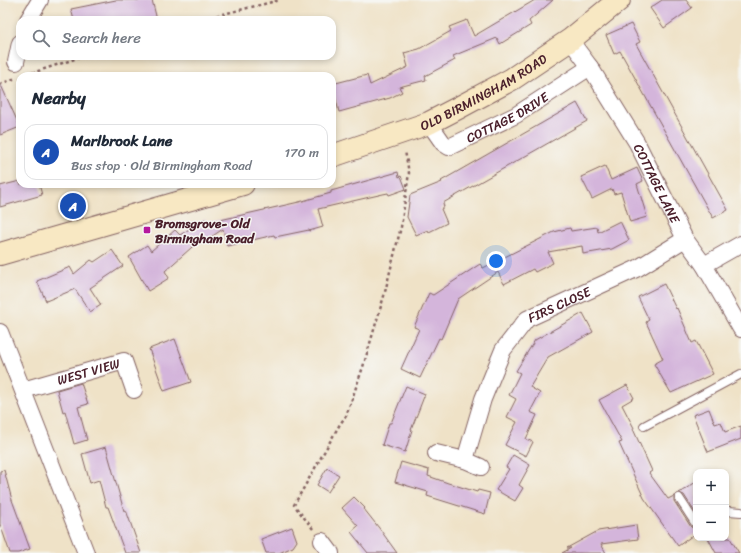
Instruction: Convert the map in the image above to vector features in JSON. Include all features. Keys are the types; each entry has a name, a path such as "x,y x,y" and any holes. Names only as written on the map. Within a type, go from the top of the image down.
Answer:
{"main road":[{"name":"OLD BIRMINGHAM ROAD","path":"336,155 429,123 512,79 570,40 619,0"},
{"path":"0,254 229,188"}],"street":[{"path":"30,16 40,0"},
{"name":"COTTAGE LANE","path":"570,40 590,67 637,144 685,239 704,265 741,329"},
{"name":"COTTAGE DRIVE","path":"429,123 443,143 449,147 516,115 590,67"},
{"name":"FIRS CLOSE","path":"465,460 483,399 503,350 527,319 638,268 685,239"},
{"path":"704,265 741,244"},
{"path":"0,332 86,553"},
{"name":"WEST VIEW","path":"23,390 124,361 134,390"},
{"path":"436,454 465,460 481,466"}],"lane":[{"path":"644,426 741,374"},
{"path":"679,498 693,519"},
{"path":"729,512 741,512"}],"path":[{"path":"215,16 280,0"},
{"path":"35,72 72,60"},
{"path":"0,84 16,78"},
{"path":"326,547 294,505 346,416 363,367 384,296 401,226 409,173 402,132"}],"building":[{"path":"116,0 152,0 156,16 73,16 71,9"},
{"path":"535,0 553,0 529,21 531,25 500,44 497,38 453,56 455,60 425,76 426,80 399,87 402,92 390,98 339,112 336,100 336,83 367,75 370,85 408,67 404,53 419,49 451,31 449,27 467,20 474,36"},
{"path":"662,0 686,0 692,8 664,28 650,8"},
{"path":"631,24 640,42 636,44 728,210 713,218 620,51 614,54 606,35"},
{"path":"0,83 16,118 16,129 0,135"},
{"path":"577,103 587,121 443,203 444,207 441,209 447,223 429,232 428,230 416,235 407,217 410,195 442,182 441,181"},
{"path":"605,166 611,180 637,168 643,181 637,184 647,217 630,222 621,192 614,194 612,189 592,199 581,177"},
{"path":"398,172 399,177 401,176 406,189 389,195 388,193 318,209 323,227 275,237 274,235 227,246 223,229 202,243 200,240 165,271 169,278 148,291 129,257 147,245 151,251 175,230 180,235 205,219 207,223 299,202 331,193 331,191"},
{"path":"16,182 16,188 40,188 42,195 0,207 0,186"},
{"path":"620,221 629,240 612,249 583,254 582,246 548,252 553,263 535,272 533,269 504,284 498,272 458,299 441,339 439,338 420,378 401,369 419,329 414,327 429,293 433,295 480,264 483,268 554,232 570,228 571,231 597,227 598,232"},
{"path":"112,250 123,266 90,288 101,305 90,312 75,289 46,301 37,281 70,267 74,274 91,260 94,262"},
{"path":"664,284 676,309 677,308 692,343 696,341 713,374 671,393 654,364 663,359 646,322 649,320 638,297"},
{"path":"583,313 593,332 548,357 530,387 540,393 530,412 537,415 526,439 533,442 526,456 505,445 517,422 507,417 516,399 509,395 520,373 516,371 535,340"},
{"path":"175,339 191,382 164,391 149,349"},
{"path":"81,383 88,404 78,407 87,440 74,444 65,411 63,412 57,390"},
{"path":"627,385 634,398 622,405 634,428 633,429 652,471 649,473 668,499 674,496 674,501 693,528 693,535 678,546 644,498 619,443 622,442 599,400"},
{"path":"406,386 425,394 411,430 405,452 382,445 389,423 391,423"},
{"path":"709,409 715,424 721,422 725,432 741,426 741,439 708,452 693,415"},
{"path":"106,447 124,511 126,510 141,553 125,553 108,507 106,507 99,480 90,483 82,454"},
{"path":"513,455 530,465 519,485 523,488 515,501 496,490 509,469 506,467"},
{"path":"401,462 429,470 428,476 448,483 477,492 478,490 490,493 485,514 427,496 428,492 395,482"},
{"path":"327,468 339,475 328,492 317,485"},
{"path":"4,470 12,500 30,549 18,553 10,553 0,524 0,471"},
{"path":"693,484 693,509 684,495 679,493"},
{"path":"354,497 365,508 364,509 397,553 368,553 351,532 358,526 342,508"},
{"path":"636,525 638,539 601,544 606,553 562,553 571,548 567,548 598,531"},
{"path":"292,527 297,541 293,547 279,553 266,553 261,539"},
{"path":"730,538 739,553 716,553 710,541 729,541"}],"place":[{"name":"Marlbrook Lane","path":"73,206"},
{"name":"Bromsgrove- Old Birmingham Road","path":"147,230"}]}
